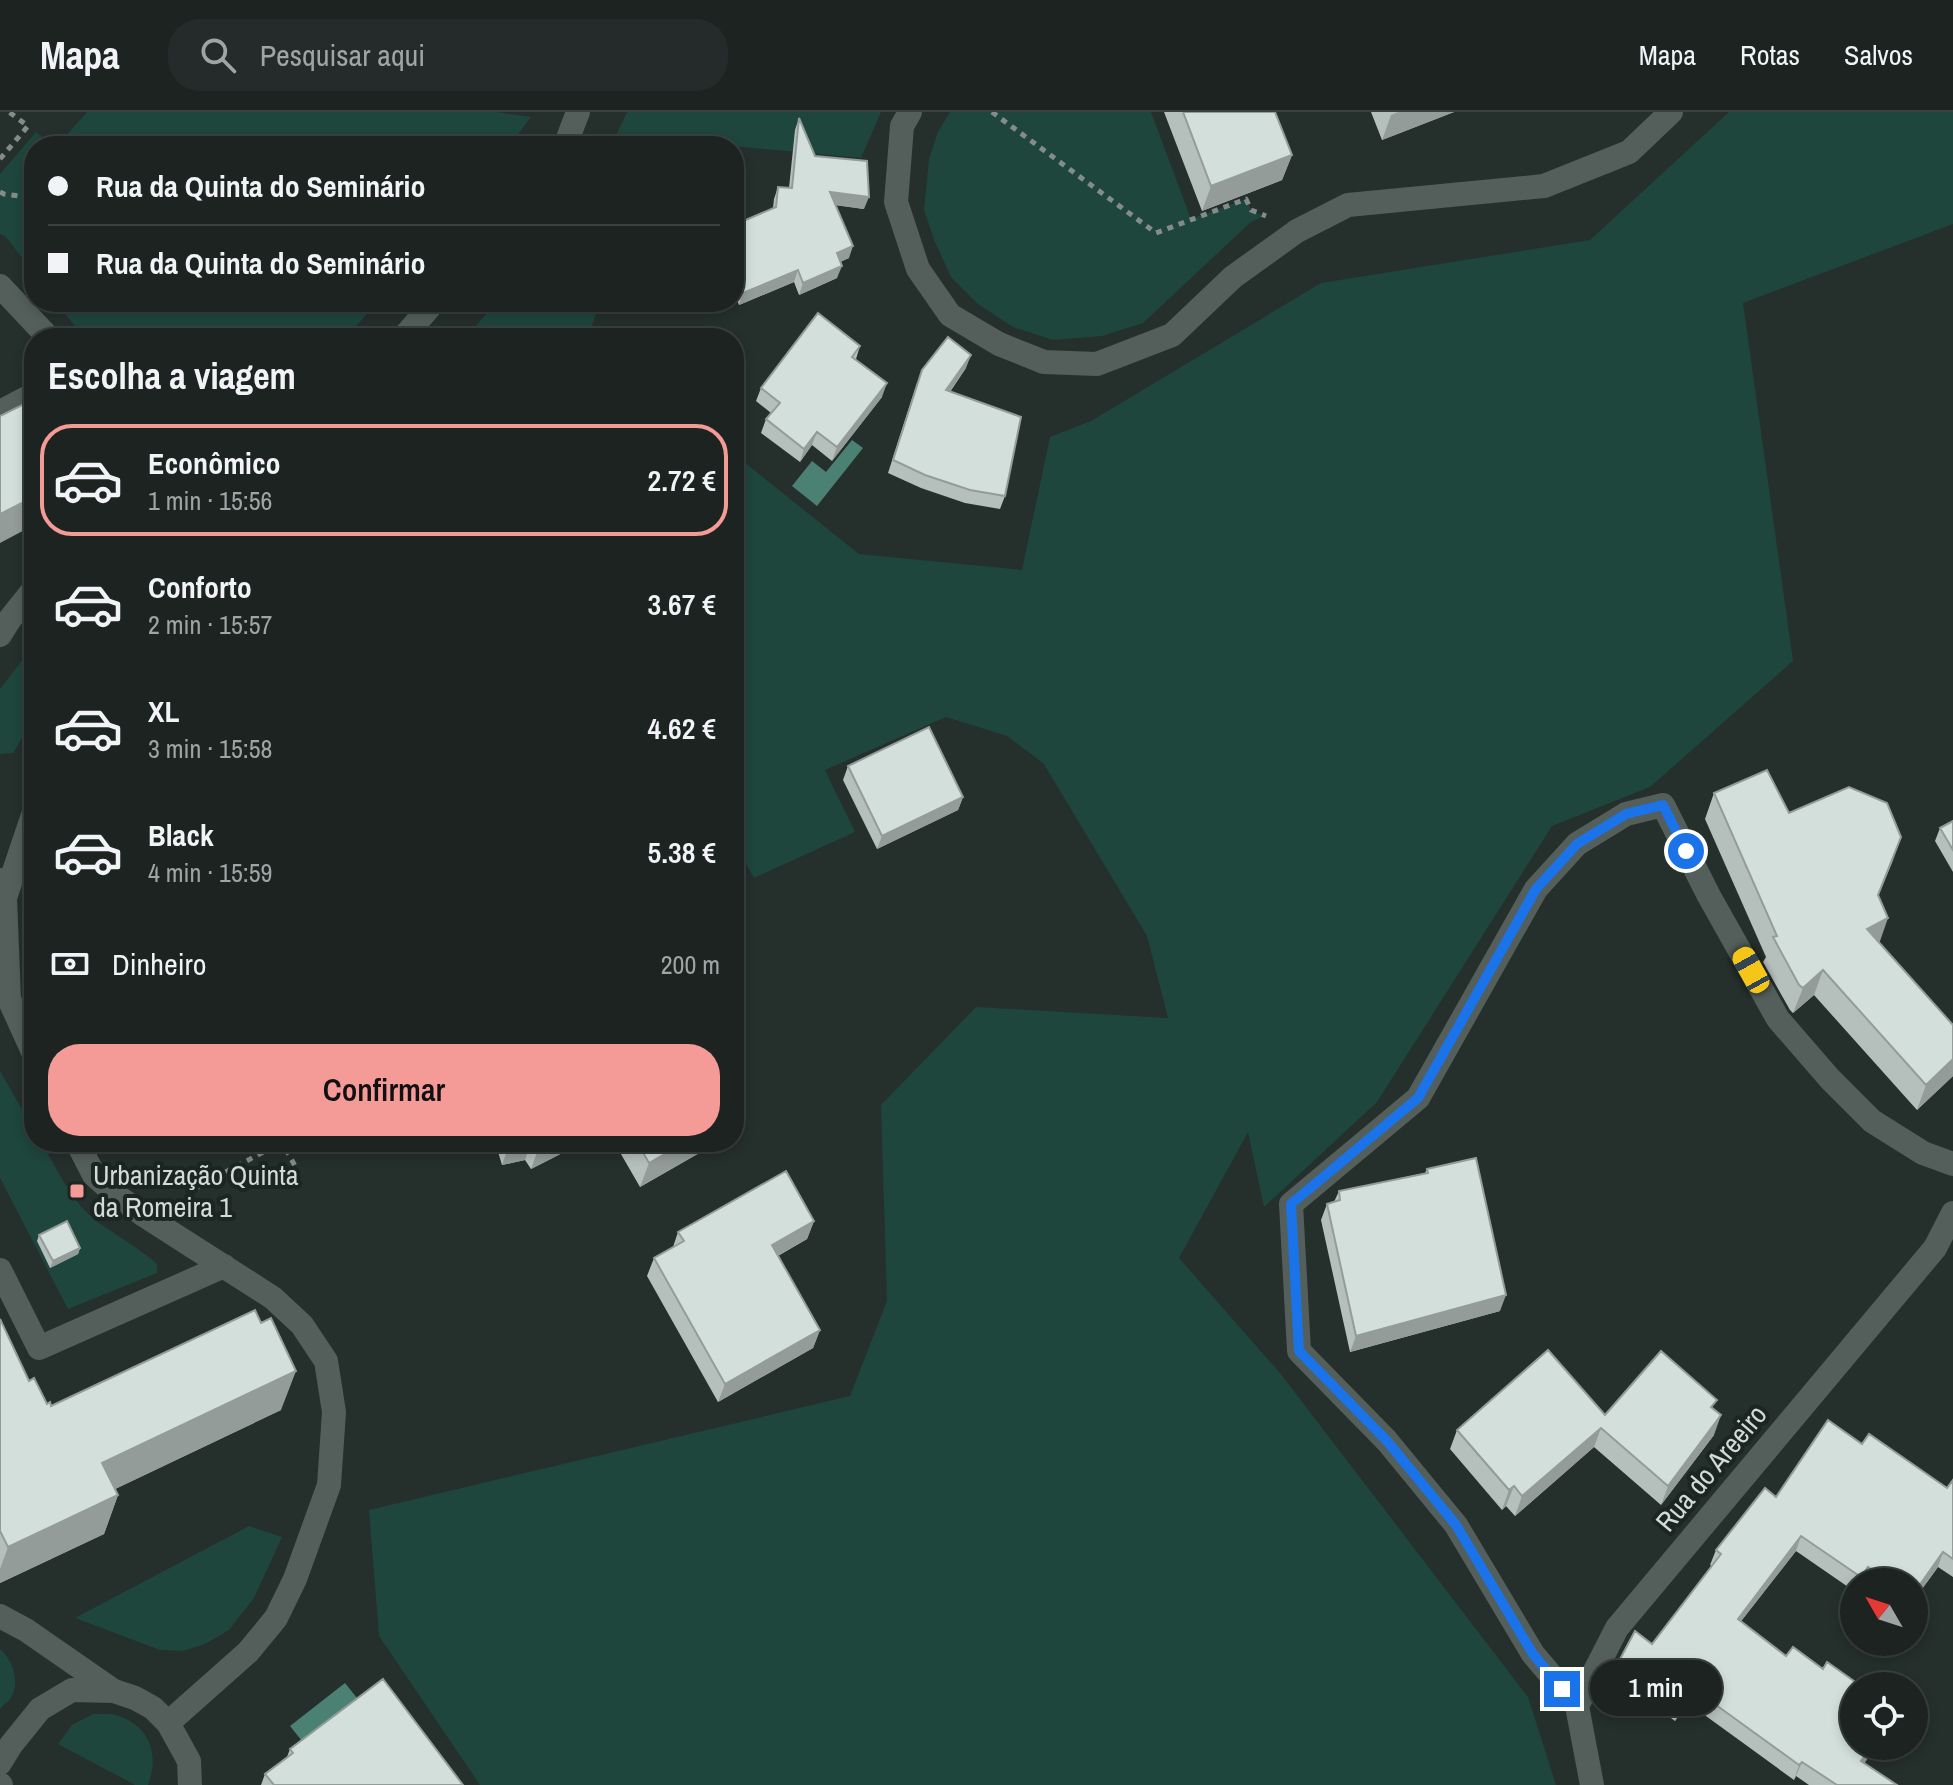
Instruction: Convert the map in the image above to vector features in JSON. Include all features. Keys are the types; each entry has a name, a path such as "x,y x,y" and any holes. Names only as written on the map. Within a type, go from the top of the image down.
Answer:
{"street":[{"path":"569,136 578,112"},
{"path":"910,112 902,126 896,202 918,269 950,315 999,344 1044,362 1097,364 1172,335 1233,277 1297,231 1348,205 1544,186 1629,152 1671,112"},
{"path":"0,286 24,311"},
{"path":"24,312 40,328"},
{"path":"412,328 425,312"},
{"path":"0,412 24,399"},
{"path":"0,635 24,602"},
{"path":"1592,1785 1577,1706 1533,1654 1456,1525 1387,1441 1299,1351 1291,1204 1418,1098 1536,889 1577,844 1626,814 1663,805 1709,896 1778,1019 1830,1079 1872,1121 1923,1153 1953,1164"},
{"path":"24,837 3,889 5,1002 24,1036"},
{"path":"82,1152 94,1175 117,1196 273,1298 302,1325 326,1361 334,1412 329,1485 295,1579 276,1618 248,1652 168,1723"},
{"name":"Rua do Areeiro","path":"1577,1706 1617,1628 1935,1248 1953,1213"},
{"path":"0,1270 39,1348 224,1266"},
{"path":"0,1616 26,1630 114,1691 153,1708 168,1723 189,1761 190,1785"},
{"path":"0,1763 40,1709 72,1690 114,1691"}],"path":[{"path":"0,159 28,126 9,112"},
{"path":"992,112 1156,233 1246,199 1251,210 1264,216"},
{"path":"0,192 24,197"},
{"path":"194,1189 263,1152"},
{"path":"287,1152 295,1166"}],"shaded area":[{"path":"87,112 496,112 531,117 517,136 66,136"},
{"path":"627,112 881,112 861,158 744,147 744,136 616,136"},
{"path":"950,112 1151,112 1191,219 1246,199 1251,210 1264,216 1251,222 1143,323 1102,336 1053,340 1013,327 978,304 951,277 924,210 929,159 938,132"},
{"path":"1729,112 1953,112 1953,224 1743,303 1793,661 1650,787 1552,826 1377,1102 1264,1207 1248,1132 1179,1258 1280,1373 1528,1697 1556,1785 480,1785 379,1636 369,1510 850,1396 887,1301 881,1105 976,1007 1168,1018 1147,936 1044,764 1007,736 946,717 825,770 855,832 754,878 744,860 744,462 859,554 1022,570 1050,437 1091,421 1321,283 1590,240"},
{"path":"24,146 24,260 0,234 0,174"},
{"path":"64,312 368,312 355,328 76,328"},
{"path":"488,312 597,312 591,328 474,328"},
{"path":"852,440 863,448 817,506 792,486 812,461 826,472"},
{"path":"24,658 24,735 13,753 0,754 0,689"},
{"path":"0,1071 24,1113 24,1152 47,1152 79,1203 95,1220 157,1264 157,1273 68,1309 0,1178"},
{"path":"249,1526 282,1537 254,1598 229,1630 205,1644 183,1651 160,1650 75,1618"},
{"path":"0,1649 12,1666 15,1686 9,1700 0,1709"},
{"path":"345,1683 357,1698 302,1741 290,1726"},
{"path":"93,1714 119,1716 139,1727 152,1753 148,1785 135,1785 58,1744 72,1725"}],"building":[{"path":"1183,112 1275,112 1292,155 1211,186"},
{"path":"799,118 815,156 867,161 869,197 830,192 853,246 837,253 842,266 803,283 798,270 744,293 744,221 776,207 778,187 792,188"},
{"path":"818,313 860,346 852,357 887,383 837,447 817,432 804,449 766,419 780,403 761,388"},
{"path":"948,337 971,355 946,390 1021,417 1005,496 970,490 893,460 922,370"},
{"path":"24,404 24,502 0,514 0,416"},
{"path":"929,727 963,797 882,836 848,766"},
{"path":"1767,770 1789,813 1849,787 1887,803 1901,837 1878,895 1888,918 1867,929 1953,1025 1953,1059 1926,1085 1823,970 1803,988 1799,985 1773,937 1777,936 1714,793"},
{"path":"1953,821 1953,850 1940,828"},
{"path":"643,1152 668,1152 649,1163"},
{"path":"1476,1158 1506,1295 1356,1336 1327,1204 1340,1200 1339,1191 1428,1173 1427,1169"},
{"path":"786,1171 814,1221 772,1245 820,1330 725,1384 654,1258 684,1241 678,1232"},
{"path":"67,1221 80,1248 53,1261 39,1235"},
{"path":"255,1310 261,1323 271,1318 296,1371 102,1463 118,1495 8,1547 0,1531 0,1319 29,1381 34,1378 51,1406"},
{"path":"1548,1350 1605,1415 1661,1351 1717,1400 1711,1407 1721,1415 1668,1486 1601,1428 1522,1496 1514,1486 1509,1490 1457,1430"},
{"path":"1828,1420 1862,1444 1869,1434 1947,1488 1953,1480 1953,1559 1943,1552 1928,1573 1928,1568 1848,1568 1801,1536 1738,1619 1786,1656 1793,1647 1823,1669 1827,1662 1841,1672 1840,1760 1862,1760 1897,1785 1837,1785 1802,1762 1799,1765 1694,1689 1680,1706 1619,1661 1635,1631 1652,1644 1721,1554 1716,1550 1765,1488 1776,1497"},
{"path":"383,1679 463,1785 274,1785 265,1774 293,1753 290,1749"}],"place":[{"name":"Urbanização Quinta da Romeira 1","path":"77,1191"}],"route":[{"path":"1562,1689 1533,1654 1456,1525 1387,1441 1299,1351 1291,1204 1418,1098 1536,889 1577,844 1626,814 1663,805 1686,851"}]}
